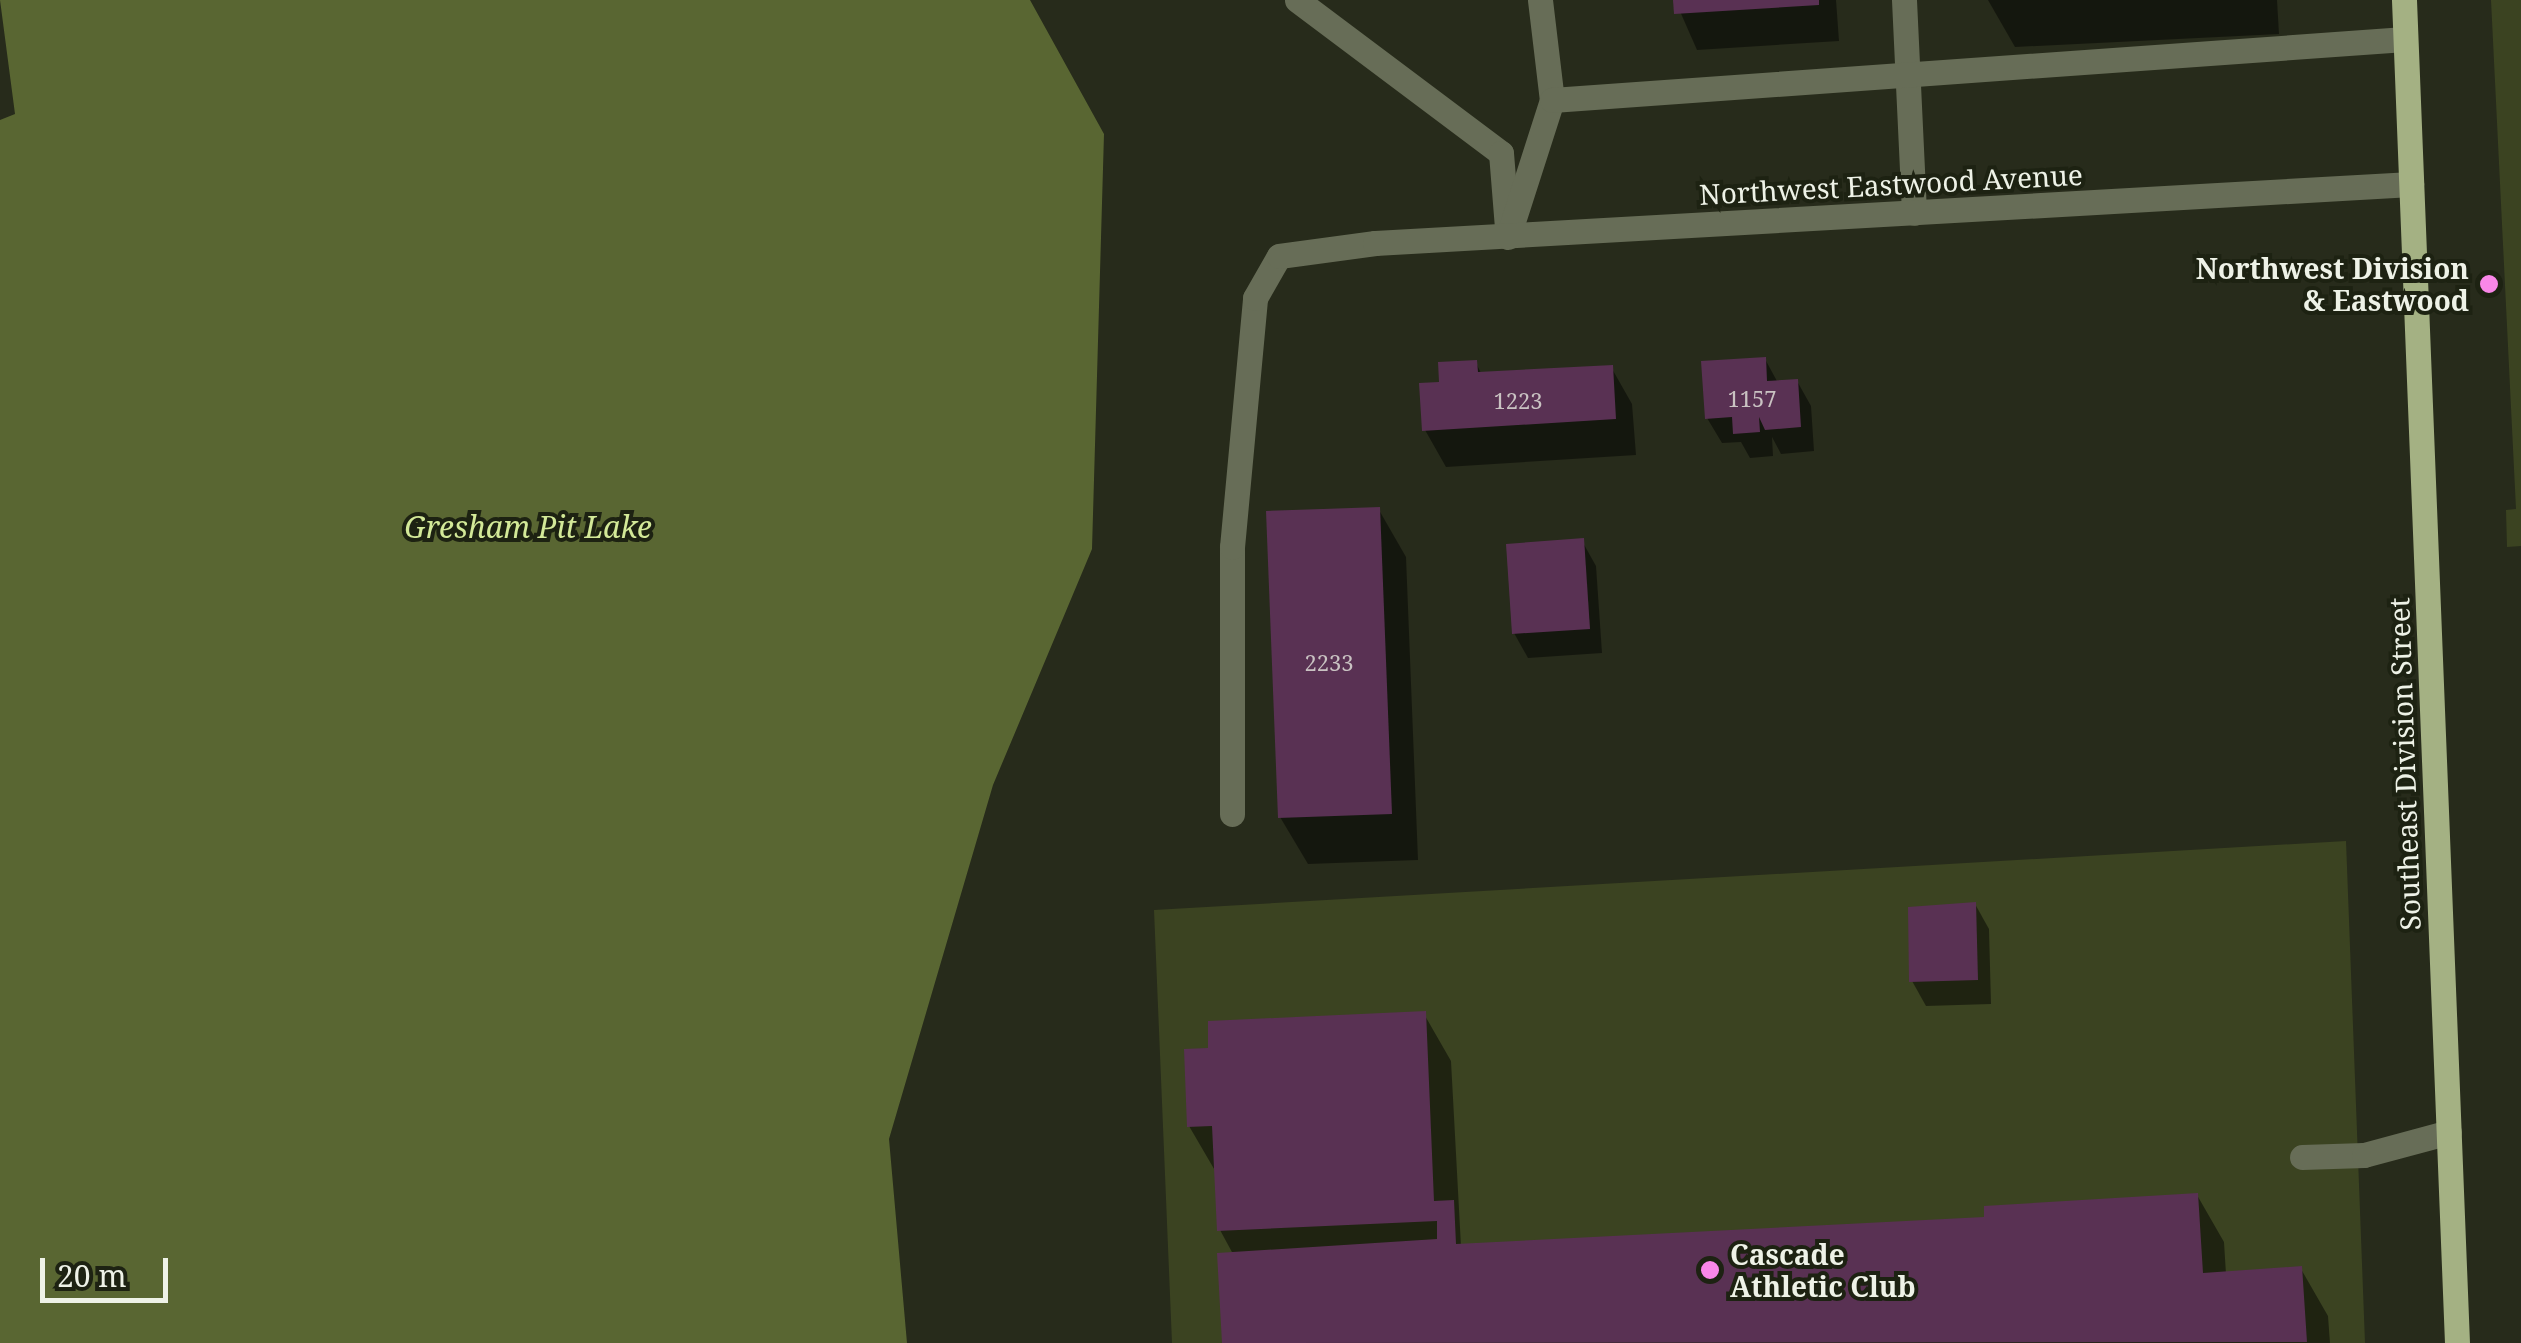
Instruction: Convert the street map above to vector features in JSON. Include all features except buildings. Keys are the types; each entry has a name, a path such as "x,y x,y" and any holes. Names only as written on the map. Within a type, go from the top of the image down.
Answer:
{"main road":[{"name":"Southeast Division Street","path":"2404,0 2457,1343"}],"street":[{"path":"1297,0 1501,154 1508,237"},
{"path":"1508,237 1552,100 1540,0"},
{"path":"1904,0 1914,213"},
{"path":"1552,100 2405,38"},
{"name":"Northwest Eastwood Avenue","path":"1232,814 1232,547 1255,298 1279,256 1375,243 2411,184"},
{"path":"2302,1157 2364,1155 2449,1132"}],"shaded area":[{"path":"2491,0 2521,0 2521,546 2507,547 2506,510 2516,509"},
{"path":"2346,841 2365,1343 1172,1343 1154,910"}],"water":[{"name":"Gresham Pit Lake","path":"0,0 1030,0 1104,134 1092,549 993,785 889,1139 907,1343 0,1343 0,120 15,114"}],"place":[{"name":"Northwest Division & Eastwood","path":"2489,284"},
{"name":"Cascade Athletic Club","path":"1710,1270"}]}
